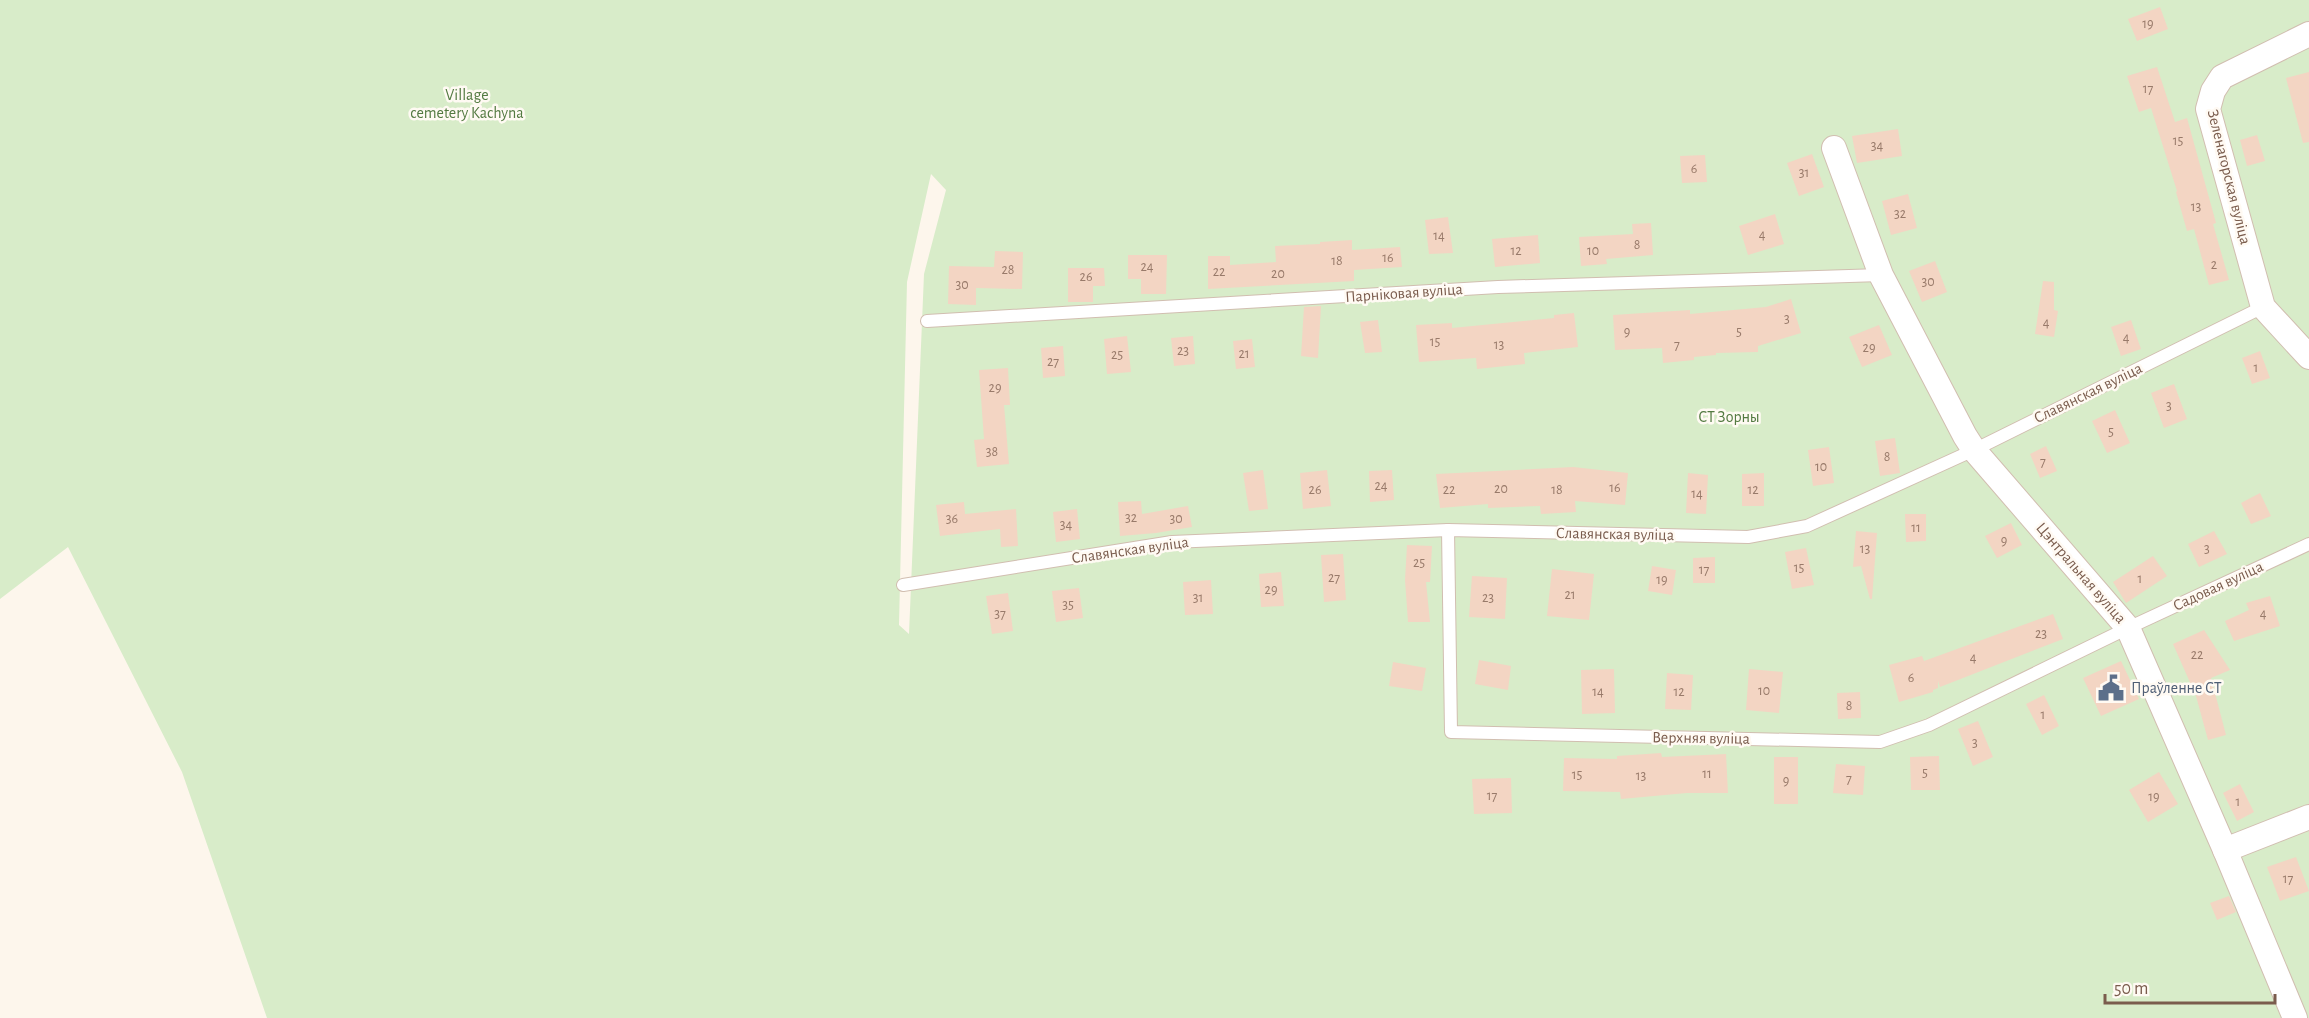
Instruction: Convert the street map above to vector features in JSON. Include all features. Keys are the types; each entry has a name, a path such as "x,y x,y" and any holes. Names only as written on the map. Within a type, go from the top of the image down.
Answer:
{"street":[{"name":"Зеленагорская вуліца","path":"2309,33 2222,77 2213,91 2208,109 2263,307 2309,357"},
{"name":"Цэнтральная вуліца","path":"1834,148 1881,275 1974,450 2128,628 2295,1018"},
{"path":"2225,850 2309,817"}],"lane":[{"name":"Парніковая вуліца","path":"927,321 1498,287 1881,275"},
{"name":"Славянская вуліца","path":"903,585 1172,542 1449,530 1748,537 1807,526 1974,450 2263,307"},
{"name":"Верхняя вуліца","path":"1449,530 1451,732 1880,742 1929,725 2128,628"},
{"name":"Садовая вуліца","path":"2128,628 2309,544"}],"green space":[{"path":"0,0 2309,0 2309,1018 267,1018 182,772 68,547 0,599","holes":["931,174 946,190 924,274 909,634 899,625 907,282"]}],"building":[{"path":"2160,7 2168,29 2137,41 2128,19"},
{"path":"2157,67 2175,122 2187,118 2229,280 2209,285 2194,229 2187,231 2151,108 2139,112 2127,76"},
{"path":"2309,72 2309,142 2303,143 2286,78"},
{"path":"1898,129 1902,156 1857,163 1852,136"},
{"path":"2257,135 2265,161 2247,166 2240,140"},
{"path":"1812,154 1824,187 1799,196 1787,163"},
{"path":"1705,155 1707,182 1682,183 1680,156"},
{"path":"1908,194 1917,228 1891,235 1882,201"},
{"path":"1775,214 1784,244 1748,255 1739,226"},
{"path":"1448,217 1453,253 1429,254 1425,220"},
{"path":"1651,223 1653,255 1606,259 1607,264 1581,266 1579,237 1633,234 1632,224"},
{"path":"1538,235 1540,263 1495,267 1492,239"},
{"path":"1352,240 1352,250 1400,247 1402,267 1354,270 1354,281 1208,289 1208,256 1230,256 1230,265 1276,262 1275,246"},
{"path":"995,251 1023,252 1022,289 976,288 976,305 948,304 949,266 994,267"},
{"path":"1128,255 1167,255 1166,294 1141,294 1141,279 1128,279"},
{"path":"1935,261 1947,292 1922,302 1909,271"},
{"path":"1068,268 1104,268 1105,286 1093,286 1093,302 1068,302"},
{"path":"2043,281 2054,282 2054,310 2058,311 2054,337 2035,334"},
{"path":"1791,299 1801,333 1758,346 1758,352 1716,353 1716,355 1694,357 1694,360 1663,363 1662,348 1615,350 1613,315 1690,310 1690,314 1766,307"},
{"path":"1321,306 1318,358 1301,356 1304,307"},
{"path":"1574,313 1578,347 1524,353 1525,364 1477,369 1476,358 1419,362 1416,325 1452,323 1452,328 1554,318 1554,315"},
{"path":"1378,320 1382,352 1365,353 1360,322"},
{"path":"2131,320 2141,349 2121,356 2111,327"},
{"path":"1879,325 1892,355 1862,367 1849,337"},
{"path":"1127,336 1131,372 1107,374 1104,339"},
{"path":"1193,336 1195,364 1174,366 1171,338"},
{"path":"1252,339 1255,367 1236,369 1233,341"},
{"path":"1063,346 1065,376 1043,378 1041,348"},
{"path":"2260,351 2270,378 2252,384 2242,358"},
{"path":"1008,368 1010,405 1004,405 1009,464 977,467 974,440 984,439 979,370"},
{"path":"2174,384 2187,419 2164,428 2151,393"},
{"path":"2115,410 2130,443 2107,453 2092,421"},
{"path":"1895,438 1900,473 1880,476 1875,441"},
{"path":"2046,446 2057,471 2040,478 2030,454"},
{"path":"1829,447 1834,483 1813,486 1808,450"},
{"path":"1573,467 1628,473 1625,505 1575,501 1576,512 1541,514 1540,506 1488,508 1488,504 1440,508 1436,474"},
{"path":"1263,470 1268,509 1249,511 1243,473"},
{"path":"1327,470 1331,506 1303,509 1300,473"},
{"path":"1392,470 1394,500 1370,502 1369,471"},
{"path":"1688,473 1708,475 1706,514 1686,513"},
{"path":"1764,473 1764,506 1742,506 1742,474"},
{"path":"2260,493 2271,516 2251,524 2241,503"},
{"path":"1141,501 1142,514 1188,506 1192,527 1120,536 1118,502"},
{"path":"964,502 965,514 1016,509 1018,546 1001,547 1000,529 940,536 936,505"},
{"path":"1077,509 1080,539 1056,542 1053,512"},
{"path":"1905,514 1926,514 1926,541 1906,542"},
{"path":"2011,523 2022,545 1997,558 1985,536"},
{"path":"1856,531 1877,533 1872,599 1870,599 1861,566 1853,567"},
{"path":"2214,531 2227,554 2199,567 2188,544"},
{"path":"1407,545 1432,546 1430,582 1426,582 1430,622 1408,622 1405,580"},
{"path":"1806,548 1814,585 1792,589 1785,552"},
{"path":"1343,554 1346,600 1324,602 1321,555"},
{"path":"2153,556 2167,576 2126,603 2113,582"},
{"path":"1715,557 1715,583 1693,583 1693,558"},
{"path":"1652,566 1676,570 1672,595 1648,591"},
{"path":"1552,569 1594,574 1589,620 1547,616"},
{"path":"1281,572 1284,606 1261,607 1259,574"},
{"path":"1472,576 1507,578 1505,619 1469,617"},
{"path":"1211,580 1213,614 1185,615 1183,582"},
{"path":"1079,588 1083,618 1056,622 1052,591"},
{"path":"1008,593 1013,631 992,634 986,596"},
{"path":"2270,596 2280,626 2234,641 2225,621 2249,610 2246,603"},
{"path":"2053,614 2063,639 1940,687 1938,681 1938,688 1933,692 1899,702 1889,665 1922,656 1924,661"},
{"path":"2204,630 2230,670 2211,678 2226,735 2208,740 2196,696 2173,644"},
{"path":"1479,660 1511,666 1508,690 1475,684"},
{"name":"Праўленне СТ","path":"2121,661 2139,699 2101,716 2083,678"},
{"path":"1393,662 1426,668 1422,691 1389,686"},
{"path":"1614,669 1615,713 1582,714 1581,670"},
{"path":"1749,669 1783,672 1779,713 1746,710"},
{"path":"1667,673 1693,675 1691,710 1665,709"},
{"path":"1860,692 1861,718 1838,719 1837,693"},
{"path":"2044,695 2059,726 2042,735 2026,704"},
{"path":"1978,721 1993,757 1973,766 1958,729"},
{"path":"1661,753 1662,757 1726,754 1728,793 1687,793 1621,799 1620,792 1563,791 1564,758 1617,759 1617,756"},
{"path":"1939,756 1940,790 1911,790 1910,757"},
{"path":"1774,757 1798,757 1798,804 1774,804"},
{"path":"1836,764 1865,766 1863,795 1833,793"},
{"path":"2159,772 2178,804 2148,822 2129,790"},
{"path":"1511,778 1512,813 1474,814 1472,779"},
{"path":"2240,784 2254,812 2237,821 2223,793"},
{"path":"2296,857 2309,891 2280,901 2267,867"},
{"path":"2229,896 2236,912 2217,920 2210,903"}],"place":[{"name":"Праўленне СТ","path":"2111,688"}],"park label":[{"name":"Village cemetery Kachyna","path":"467,104"},
{"name":"СТ Зорны","path":"1729,417"}]}
